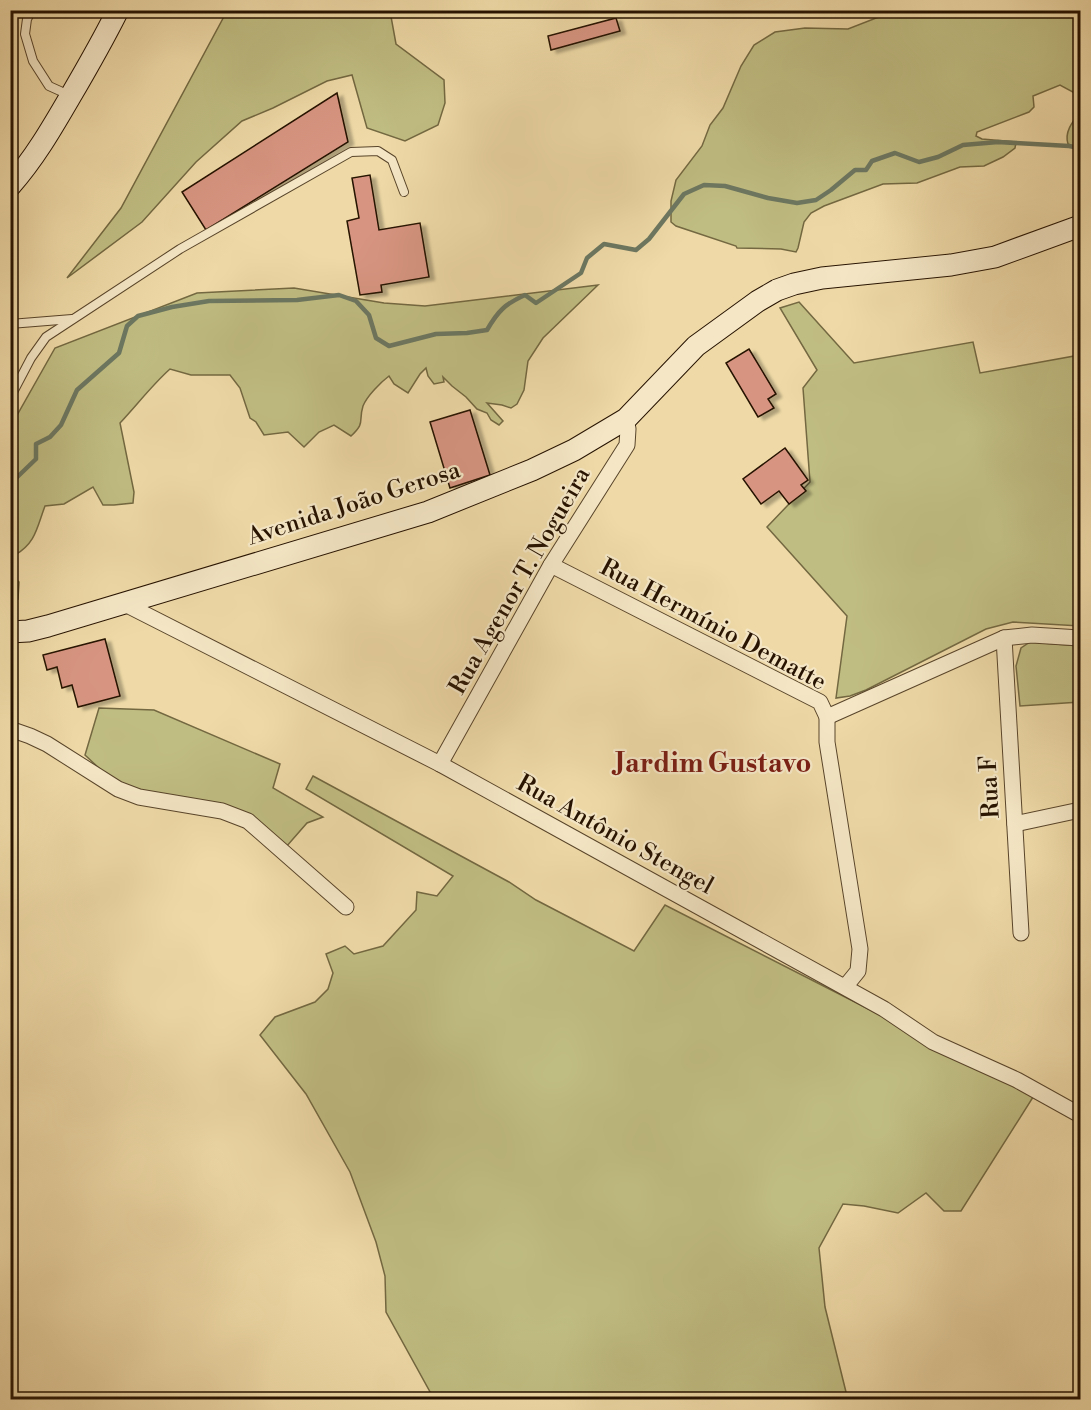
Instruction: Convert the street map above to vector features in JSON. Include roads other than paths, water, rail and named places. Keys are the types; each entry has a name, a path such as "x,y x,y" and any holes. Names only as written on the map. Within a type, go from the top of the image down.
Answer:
{"main road":[{"path":"10,186 25,170 45,140 98,51 118,10"},
{"name":"Avenida João Gerosa","path":"10,632 27,632 48,626 428,512 553,460 626,419 696,346 777,290 822,278 951,265 995,257 1080,226"}],"street":[{"name":"Rua Agenor T. Nogueira","path":"440,764 551,565 627,445 626,419"},
{"name":"Rua Hermínio Dematte","path":"551,565 820,702 827,717 827,742 860,949 858,971 845,987"},
{"name":"Rua Antônio Stengel","path":"123,603 440,764 845,987 884,1009 933,1042 1017,1080 1080,1115"},
{"path":"827,717 1005,638 1032,635 1080,638"},
{"name":"Rua F","path":"1005,638 1021,933"},
{"path":"10,729 47,744 118,789 139,797 222,811 248,821 346,907"},
{"path":"1015,824 1080,810"}],"lane":[{"path":"32,10 27,19 25,34 33,61 49,86 71,96"},
{"path":"10,398 37,348 46,337 180,249 351,152 378,151 392,160 404,192"},
{"path":"10,324 73,319"}],"waterway":[{"path":"10,484 36,459 36,444 50,437 61,425 77,390 119,353 127,326 138,316 209,301 297,300 339,295 356,301 369,315 376,338 389,346 436,334 487,330 507,305 525,295 536,303 581,273 587,258 604,244 636,250 649,239 684,194 704,185 725,186 797,203 816,200 855,170 866,170 872,161 895,153 919,162 938,157 963,145 998,142 1080,148"}],"district":[{"name":"Jardim Gustavo","path":"713,764"}]}
